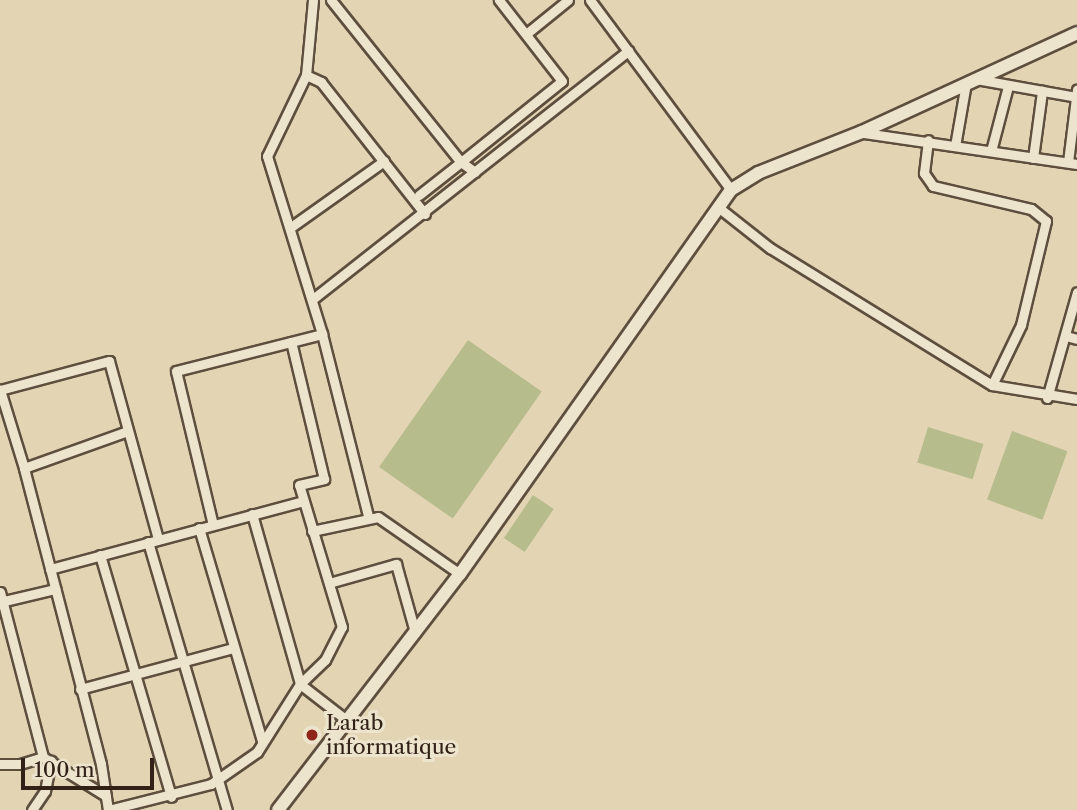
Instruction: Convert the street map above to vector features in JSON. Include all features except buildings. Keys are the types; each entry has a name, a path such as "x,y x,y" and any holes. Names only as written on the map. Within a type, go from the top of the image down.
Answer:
{"main road":[{"path":"278,810 349,722 460,574 731,190 758,173 862,132 1077,33"}],"street":[{"path":"313,0 306,75 267,156 314,298 368,516"},
{"path":"331,0 461,162 475,172"},
{"path":"499,0 573,92"},
{"path":"526,34 568,0"},
{"path":"590,0 731,190"},
{"path":"314,298 425,214 573,92 628,51"},
{"path":"306,75 321,82 425,214"},
{"path":"418,195 562,81"},
{"path":"862,132 928,140 956,146 1073,163 1076,94 971,81 956,146"},
{"path":"991,151 1008,86"},
{"path":"1033,158 1042,91"},
{"path":"928,140 924,173 933,186 1031,209 1046,221 1021,325 992,385"},
{"path":"291,227 384,162"},
{"path":"718,207 770,248 992,385 1047,398 1077,399"},
{"path":"1047,398 1077,292"},
{"path":"213,525 176,371 322,334"},
{"path":"1066,336 1077,339"},
{"path":"227,810 217,780 184,662 128,431 108,361 0,390 24,468 50,569 108,810 171,797 217,780 257,752 262,741 279,722 300,684 325,660 342,627 299,485 324,479 291,341"},
{"path":"0,425 12,430"},
{"path":"24,468 128,431"},
{"path":"50,569 303,500"},
{"path":"252,514 300,684 349,722"},
{"path":"312,531 368,516 384,520 460,574"},
{"path":"199,528 262,741"},
{"path":"100,555 133,675 171,797"},
{"path":"329,583 396,564 415,632"},
{"path":"32,810 45,791 47,759 1,598 55,589"},
{"path":"80,689 233,648"},
{"path":"0,764 47,759 106,796"}],"green space":[{"path":"468,340 542,392 453,519 379,467"},
{"path":"928,427 983,444 973,479 917,462"},
{"path":"1012,431 1067,451 1042,520 987,500"},
{"path":"533,495 554,509 525,552 504,538"}],"place":[{"name":"Larab informatique","path":"312,735"}]}
